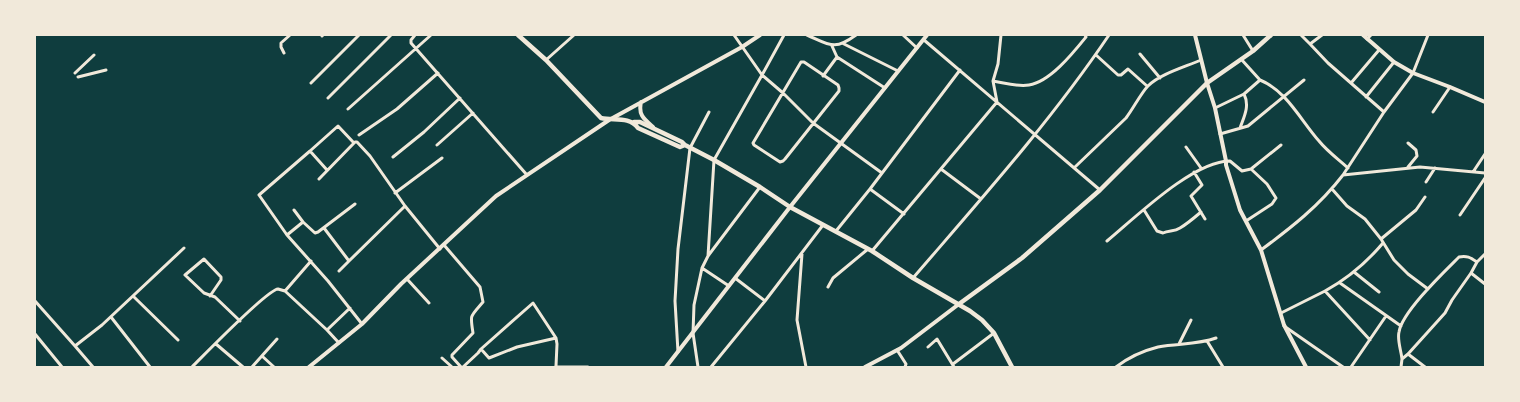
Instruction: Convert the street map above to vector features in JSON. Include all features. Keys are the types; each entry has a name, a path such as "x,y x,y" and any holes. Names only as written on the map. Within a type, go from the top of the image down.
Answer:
{"main road":[{"path":"518,35 546,60 601,118 640,122 682,142 760,187 790,207 870,250 913,278 959,304 982,320 994,333 1012,367"},
{"path":"959,304 1022,258 1100,190 1207,83 1253,51 1271,35"},
{"path":"634,122 638,128 680,147 685,145"}],"street":[{"path":"284,53 281,47 282,42 290,35"},
{"path":"311,82 359,35"},
{"path":"415,35 411,42 527,175"},
{"path":"348,109 431,35"},
{"path":"546,60 574,35"},
{"path":"734,35 762,75 813,123 882,173"},
{"path":"309,367 362,324 496,196 609,120 742,47 760,35"},
{"path":"708,256 714,160 784,35"},
{"path":"807,35 832,46 844,44 856,35"},
{"path":"903,35 917,48"},
{"path":"666,367 927,35"},
{"path":"913,278 1035,133 1110,35"},
{"path":"1195,35 1215,108 1226,165 1240,210 1262,250 1284,325 1306,367"},
{"path":"1243,35 1253,51"},
{"path":"1301,35 1328,63 1384,112"},
{"path":"1310,44 1322,35"},
{"path":"1363,35 1394,62 1413,73 1450,86 1485,102"},
{"path":"1367,39 1371,35"},
{"path":"1262,250 1300,222 1343,176 1384,112 1413,73 1428,35"},
{"path":"328,98 389,36"},
{"path":"998,102 993,81 998,64 1000,36"},
{"path":"993,81 1018,86 1031,85 1043,80 1071,55 1087,36"},
{"path":"924,40 1100,190"},
{"path":"844,44 899,72"},
{"path":"832,46 837,57 885,88"},
{"path":"1351,83 1379,50"},
{"path":"1140,54 1160,78"},
{"path":"75,73 94,55"},
{"path":"1096,55 1118,75 1121,75 1128,69 1147,86"},
{"path":"823,76 837,57"},
{"path":"1241,59 1260,80 1266,82 1284,97 1321,144 1348,168"},
{"path":"1075,167 1126,118 1147,86 1160,78 1201,60"},
{"path":"801,62 804,62 838,85 839,88 839,91 783,162 780,162 754,146 753,140 783,93 801,62"},
{"path":"1366,97 1394,62"},
{"path":"78,77 106,70"},
{"path":"836,231 960,70"},
{"path":"359,135 398,109 438,73"},
{"path":"1215,108 1244,94 1260,80"},
{"path":"1220,134 1248,126 1304,80"},
{"path":"1433,112 1450,86"},
{"path":"1239,129 1247,111 1244,94"},
{"path":"393,156 424,132 460,98"},
{"path":"641,102 640,114 657,130"},
{"path":"828,287 839,272 870,250 904,214 998,102"},
{"path":"678,352 675,281 690,148 709,112"},
{"path":"437,145 473,113"},
{"path":"362,324 287,234 259,195 338,126 370,156 395,193 440,248"},
{"path":"319,179 354,143"},
{"path":"1408,143 1416,150 1417,156 1408,168"},
{"path":"1107,241 1184,178 1201,168 1230,161 1242,171 1251,169 1281,145"},
{"path":"1186,147 1201,168"},
{"path":"310,151 326,170"},
{"path":"1473,173 1485,154"},
{"path":"395,193 442,158"},
{"path":"1343,176 1408,168 1435,168 1485,173"},
{"path":"1426,182 1435,168"},
{"path":"941,169 981,199"},
{"path":"1246,221 1272,204 1276,198 1267,184 1251,169"},
{"path":"1194,172 1202,185 1191,196 1205,219"},
{"path":"1460,215 1485,178"},
{"path":"698,367 693,333 694,305 702,268 708,256 760,187"},
{"path":"870,189 904,214"},
{"path":"1332,189 1347,206 1365,219 1394,260 1408,274 1428,289"},
{"path":"1281,313 1340,284 1354,272 1382,241 1416,210 1425,197"},
{"path":"294,210 303,222 315,232 324,228 355,204"},
{"path":"339,271 405,206"},
{"path":"1144,210 1157,231 1163,233 1179,229 1201,212"},
{"path":"287,234 303,222"},
{"path":"711,367 765,301 823,225"},
{"path":"324,228 349,261"},
{"path":"444,245 480,287 483,302 472,316 470,323 473,333 452,355 462,367 533,303 556,338 558,344 556,367 588,367"},
{"path":"75,346 111,317 184,248"},
{"path":"802,252 797,320 806,367"},
{"path":"1402,359 1445,313 1452,300 1472,274 1477,262 1485,254"},
{"path":"1401,367 1402,359 1398,336 1400,326 1428,289 1459,258 1469,257 1477,262"},
{"path":"210,296 221,280 221,276 204,259 185,275 201,291 210,296 215,297 240,321"},
{"path":"285,291 310,261"},
{"path":"702,268 729,286"},
{"path":"1354,272 1379,292"},
{"path":"1472,274 1485,284"},
{"path":"735,278 765,301"},
{"path":"407,279 429,303"},
{"path":"1340,284 1400,326"},
{"path":"192,367 257,304 271,292 278,289 285,291 339,343"},
{"path":"1325,291 1370,340"},
{"path":"133,296 178,340"},
{"path":"35,301 93,367"},
{"path":"865,367 897,350 959,304"},
{"path":"327,330 350,308"},
{"path":"1351,367 1386,316"},
{"path":"111,317 150,367"},
{"path":"1179,345 1191,320"},
{"path":"1284,325 1343,367"},
{"path":"928,347 937,339 953,366 994,333"},
{"path":"35,334 62,367"},
{"path":"481,349 489,358 517,347 556,338"},
{"path":"1116,367 1132,356 1158,347 1207,341 1216,338"},
{"path":"252,367 277,340"},
{"path":"1207,341 1223,367"},
{"path":"216,344 243,367"},
{"path":"897,350 905,362 905,367"},
{"path":"1408,354 1425,367"},
{"path":"262,356 274,367"},
{"path":"442,358 452,367"}]}
